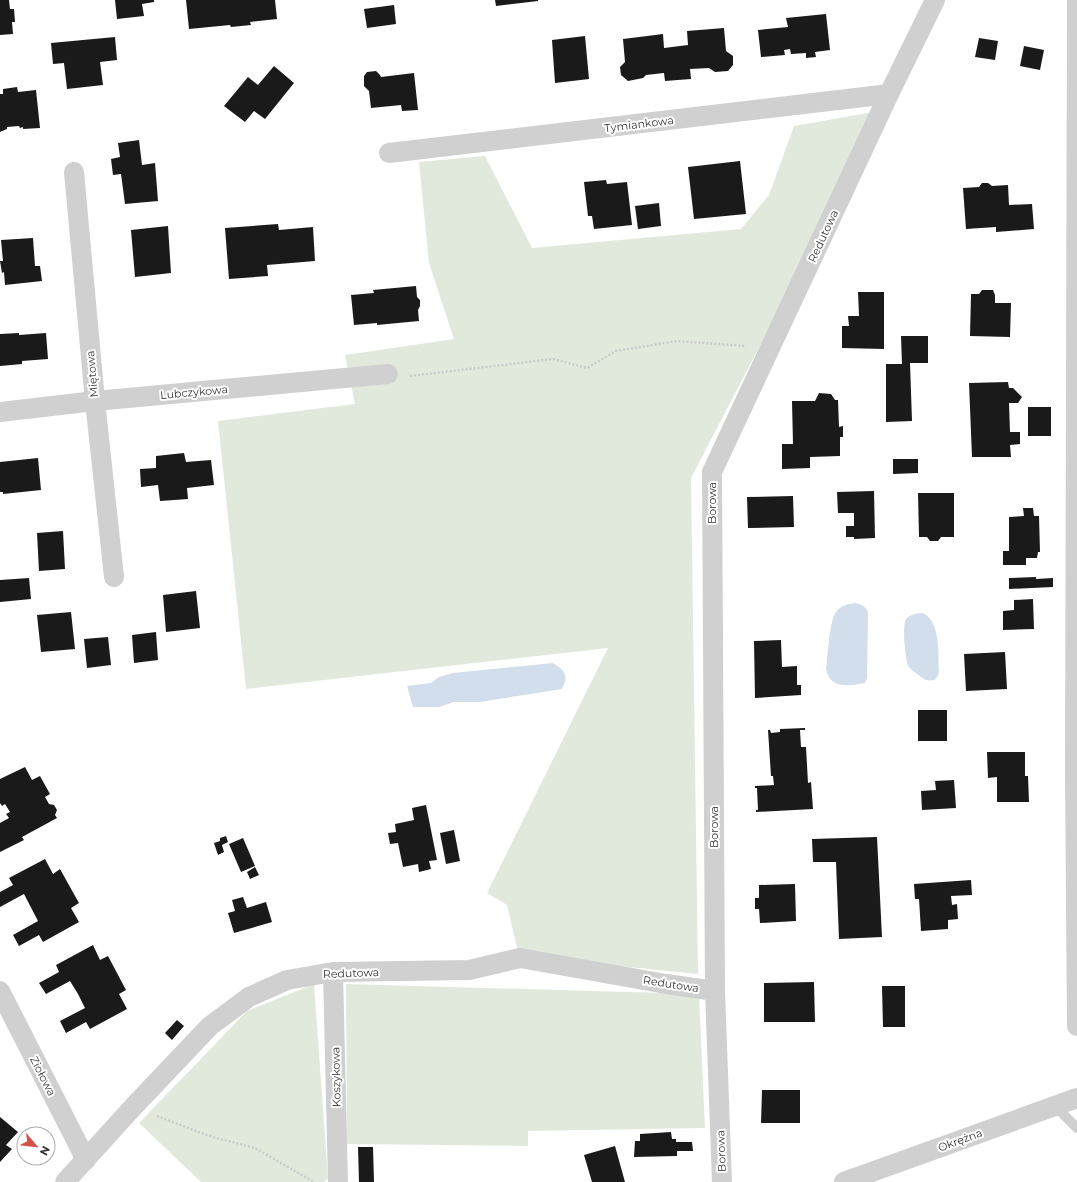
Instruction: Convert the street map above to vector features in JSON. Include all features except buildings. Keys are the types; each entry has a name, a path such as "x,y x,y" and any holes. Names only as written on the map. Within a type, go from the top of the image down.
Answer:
{"street":[{"name":"Redutowa","path":"712,472 889,94 935,0"},
{"path":"1077,0 1074,772 1077,1026"},
{"name":"Tymiankowa","path":"389,153 889,94"},
{"name":"Miętowa","path":"74,172 95,401 114,576"},
{"name":"Lubczykowa","path":"0,412 95,401 386,374"},
{"name":"Borowa","path":"712,472 714,990 722,1182"},
{"name":"Redutowa","path":"65,1182 134,1106 210,1026 249,998 287,980 333,972 469,970 520,958 666,984 714,990"},
{"name":"Koszykowa","path":"333,972 338,1182"},
{"name":"Ziołowa","path":"0,991 86,1160"},
{"name":"Okrężna","path":"844,1182 1077,1098"}],"lane":[{"path":"1055,1106 1077,1128"}],"path":[{"path":"386,374 390,378 553,360 587,368 616,351 677,341 771,347"},
{"path":"134,1106 209,1136 255,1148 314,1182"}],"shaded area":[{"path":"873,112 778,311 691,478 698,974 519,956 507,905 487,893 608,648 246,689 218,421 355,404 345,355 454,339 429,263 419,162 485,156 532,248 741,229 769,195 794,126"},
{"path":"855,603 866,608 868,612 867,678 865,683 841,685 831,680 826,669 830,631 836,612 844,606"},
{"path":"923,613 929,617 936,631 939,672 935,680 926,680 914,672 909,667 906,658 904,635 906,619 912,615"},
{"path":"553,663 565,674 562,689 480,702 454,702 439,707 413,707 407,686 431,683 439,677 453,673"},
{"path":"314,984 328,1178 324,1182 201,1182 139,1123 247,1011"},
{"path":"346,984 699,994 705,1128 528,1131 528,1146 347,1144"}]}
